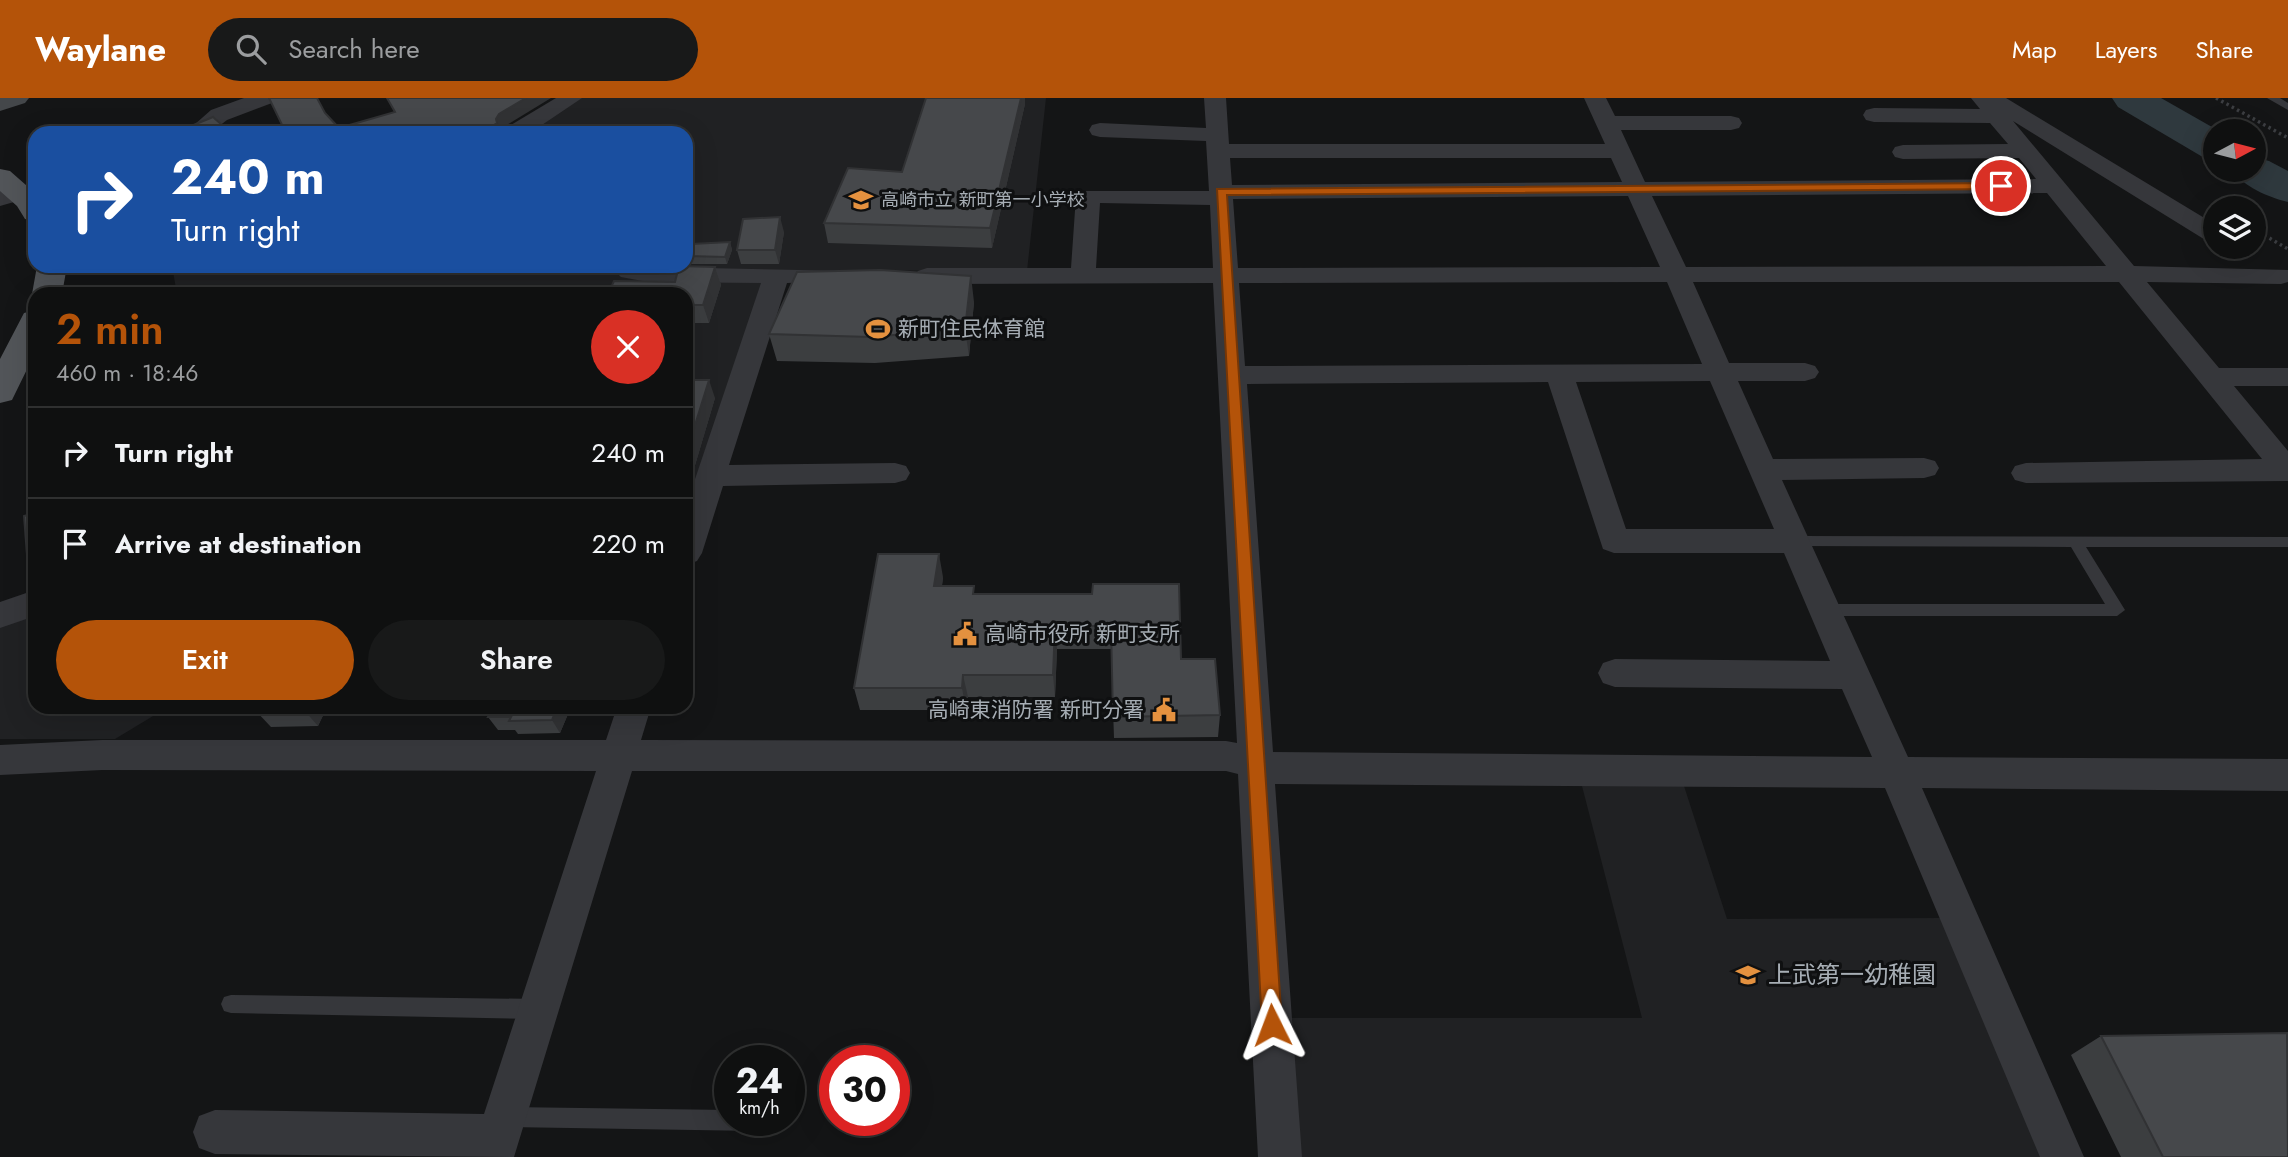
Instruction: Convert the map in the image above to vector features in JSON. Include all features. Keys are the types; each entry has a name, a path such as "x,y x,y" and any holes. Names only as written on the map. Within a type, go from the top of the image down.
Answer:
{"main road":[{"path":"0,103 16,98"},
{"path":"0,392 28,342"}],"street":[{"path":"205,126 219,115 264,98"},
{"path":"527,126 571,98"},
{"path":"1215,98 1280,1157"},
{"path":"1989,104 2287,470"},
{"path":"1874,115 1989,104 2203,228"},
{"path":"1100,130 1218,143 1607,124 1731,123"},
{"path":"1607,124 1795,541 2062,1157"},
{"path":"1902,152 2026,152"},
{"path":"1083,275 1088,196 2054,186"},
{"path":"2252,259 2284,279"},
{"path":"639,273 860,276"},
{"path":"902,276 2127,274 2284,279"},
{"path":"693,528 776,276"},
{"path":"1231,375 1805,372"},
{"path":"1559,374 1614,541 1795,541"},
{"path":"2212,377 2288,377"},
{"path":"1763,470 1924,468"},
{"path":"2026,473 2287,470"},
{"path":"711,476 895,473"},
{"path":"0,615 28,605"},
{"path":"1615,673 1854,675"},
{"path":"215,1132 498,1137 633,714"},
{"path":"0,760 102,755 1226,755 1278,769 2288,775"}],"lane":[{"path":"2272,98 2288,107"},
{"path":"1795,541 2288,542"},
{"path":"1825,610 2117,610 2076,543"},
{"path":"231,1004 538,1009"},
{"path":"498,1137 714,1124"}],"path":[{"path":"2216,98 2288,138"},
{"path":"2266,236 2288,249"}],"shaded area":[{"name":"高崎市立 新町第一小学校","path":"578,98 1046,98 1027,271 693,270 693,126 537,126"},
{"path":"173,273 624,273 768,279 693,509 693,287 176,287"},
{"path":"28,613 28,714 156,714 115,739 0,739 0,623"},
{"path":"1582,786 1684,786 1727,919 1942,918 2044,1157 1299,1157 1287,1018 1642,1018"}],"building":[{"path":"269,98 317,98 325,113 337,126 283,126"},
{"path":"387,98 526,98 499,114 497,123 492,126 346,126 395,112"},
{"path":"926,98 1021,98 990,228 824,223 848,168 902,172"},
{"path":"213,117 223,126 191,126"},
{"path":"780,217 775,250 737,250 743,219"},
{"path":"730,242 725,257 693,256 693,244"},
{"path":"693,266 715,267 703,305 693,305 693,287 611,287 614,281 675,282 677,273 693,273"},
{"path":"880,270 971,276 965,329 870,337 769,334 797,272"},
{"path":"693,380 709,380 693,431"},
{"path":"28,515 27,555 24,516"},
{"path":"878,554 939,554 934,586 974,586 973,594 1092,594 1093,584 1179,584 1181,659 1215,659 1220,715 1113,717 1111,626 1055,626 1053,675 963,675 962,688 854,688"},
{"path":"490,714 554,714 552,720 509,721 511,717 488,717"},
{"path":"2287,1033 2288,1157 2163,1157 2101,1036"}],"waterway":[{"path":"2132,98 2203,139"},
{"path":"2266,177 2288,189"}],"place":[{"name":"高崎市立 新町第一小学校","path":"861,200"},
{"name":"新町住民体育館","path":"878,329"},
{"name":"高崎市役所 新町支所","path":"965,634"},
{"name":"高崎東消防署 新町分署","path":"1164,710"},
{"name":"上武第一幼稚園","path":"1748,975"}],"route":[{"path":"1272,1025 1221,192 2001,186"}]}
